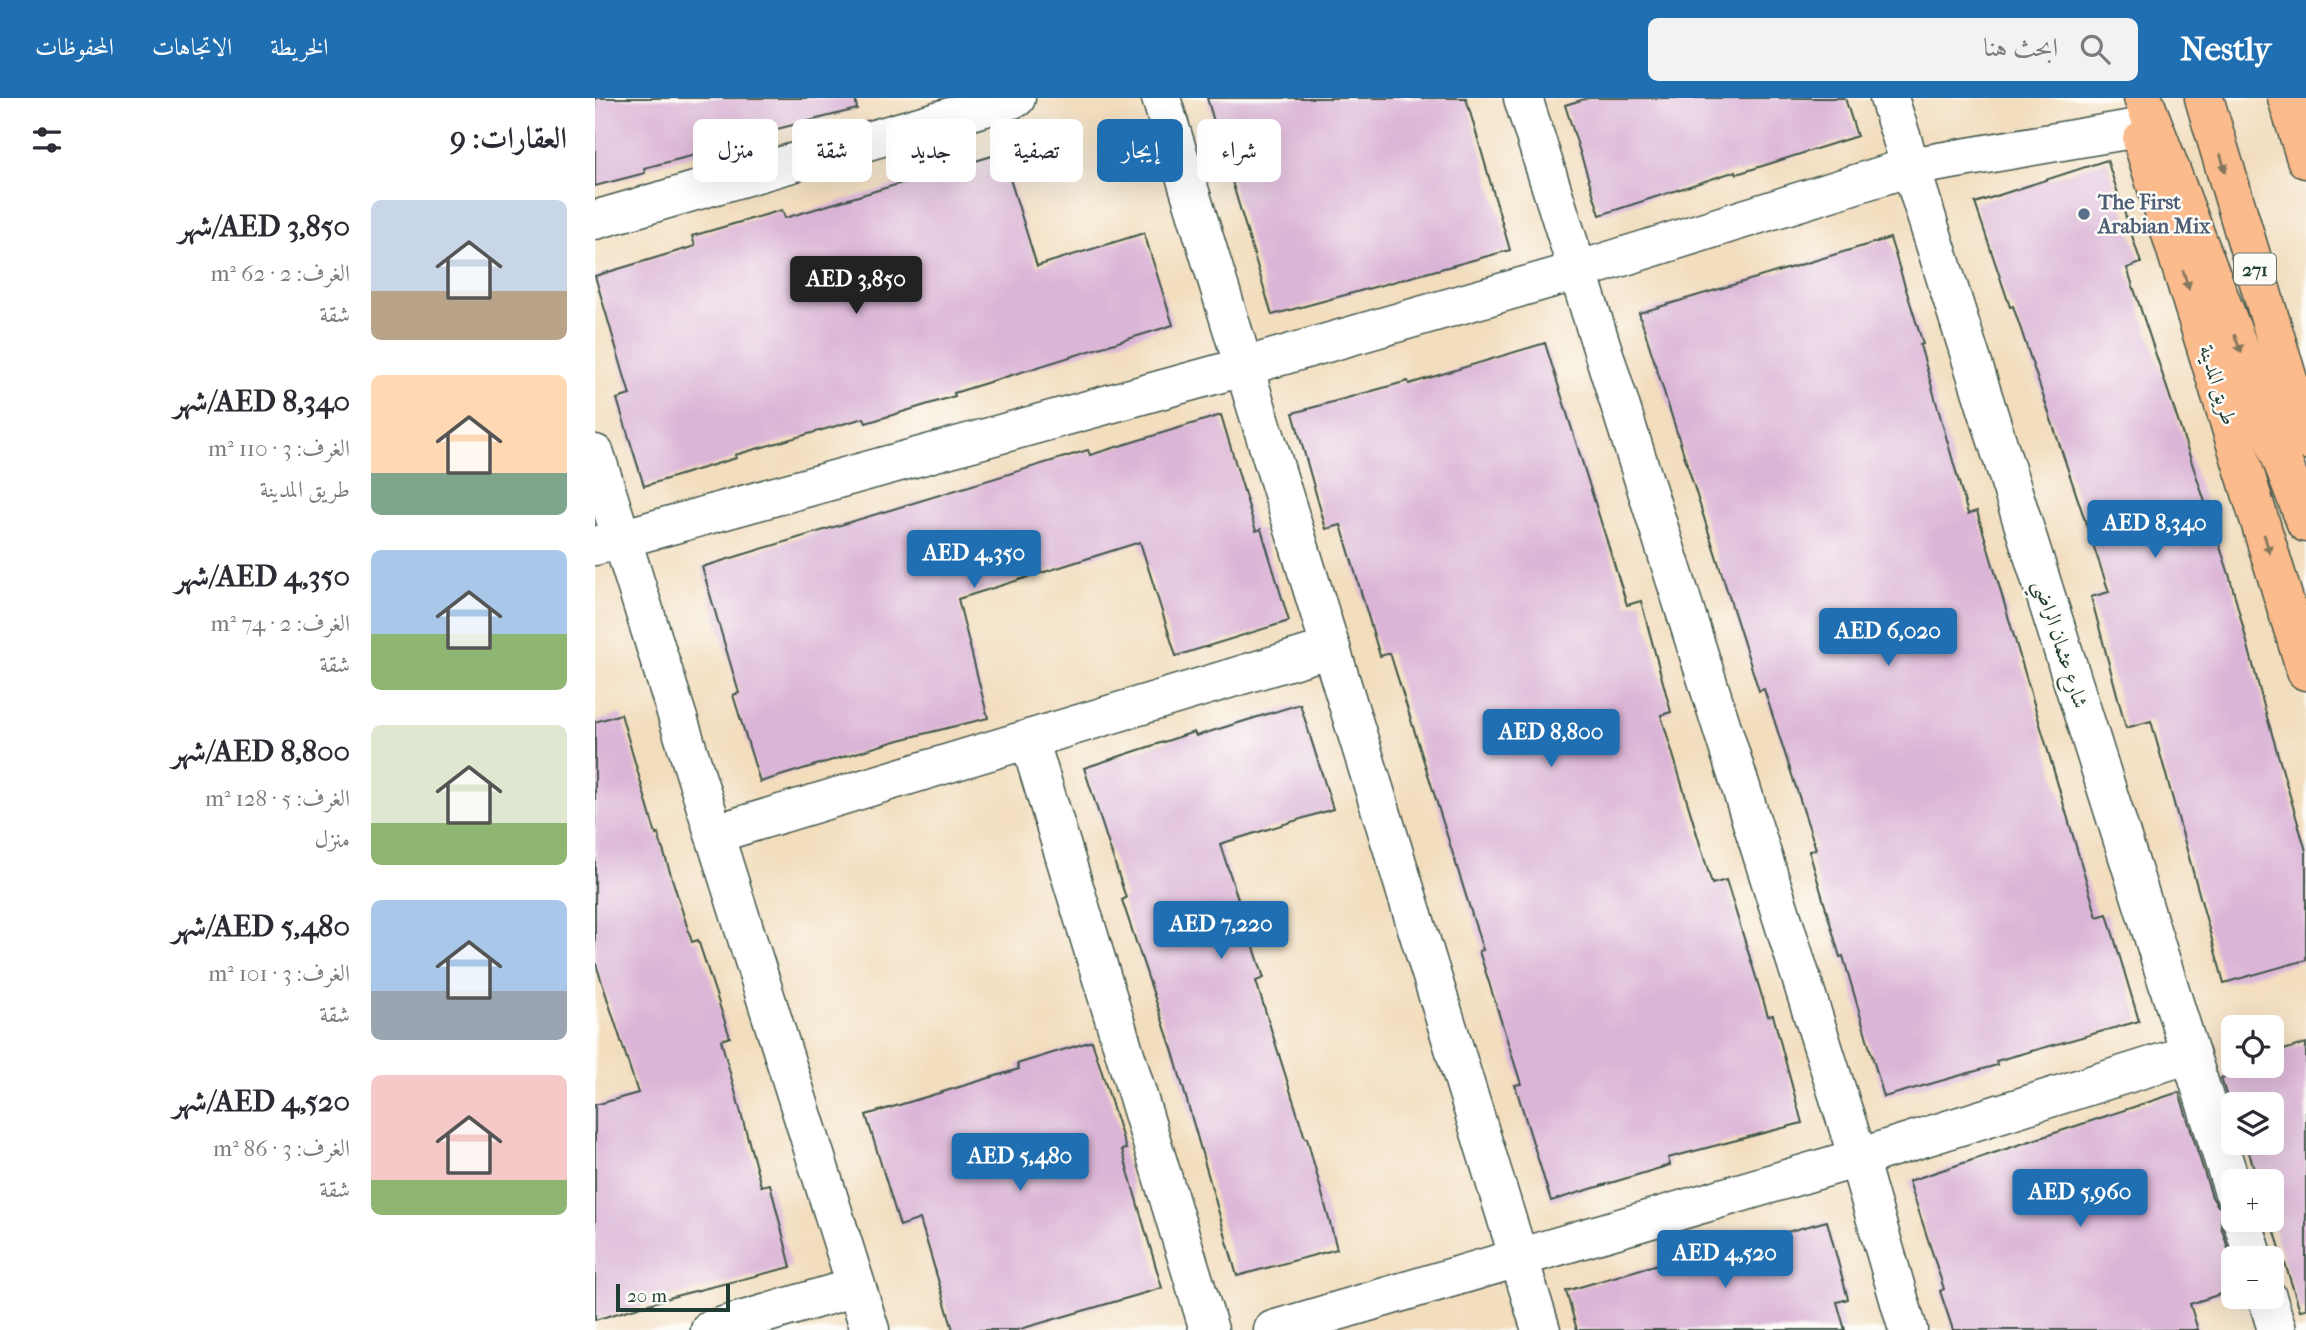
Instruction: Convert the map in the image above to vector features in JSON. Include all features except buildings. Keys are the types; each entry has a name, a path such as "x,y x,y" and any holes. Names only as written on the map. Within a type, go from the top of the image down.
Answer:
{"main road":[{"name":"271","path":"2204,98 2306,440"},
{"path":"2287,98 2306,159"},
{"path":"2137,108 2306,523"},
{"name":"طريق المدينة","path":"2137,108 2306,671"}],"street":[{"path":"595,220 1016,98"},
{"path":"1161,98 1541,1330"},
{"path":"1523,98 1858,1158 1908,1330"},
{"name":"شارع عثمان الراضي","path":"1889,98 2226,1169"},
{"path":"608,542 1243,367 1577,271 1910,167 2137,108"},
{"path":"595,454 608,542 714,834 870,1330"},
{"path":"714,834 1331,648"},
{"path":"1029,739 1209,1330"},
{"path":"1273,1330 1858,1158 2190,1054"},
{"path":"711,1330 856,1287"},
{"path":"2271,1309 2277,1330"}],"place":[{"name":"The First Arabian Mix","path":"2084,214"}]}
